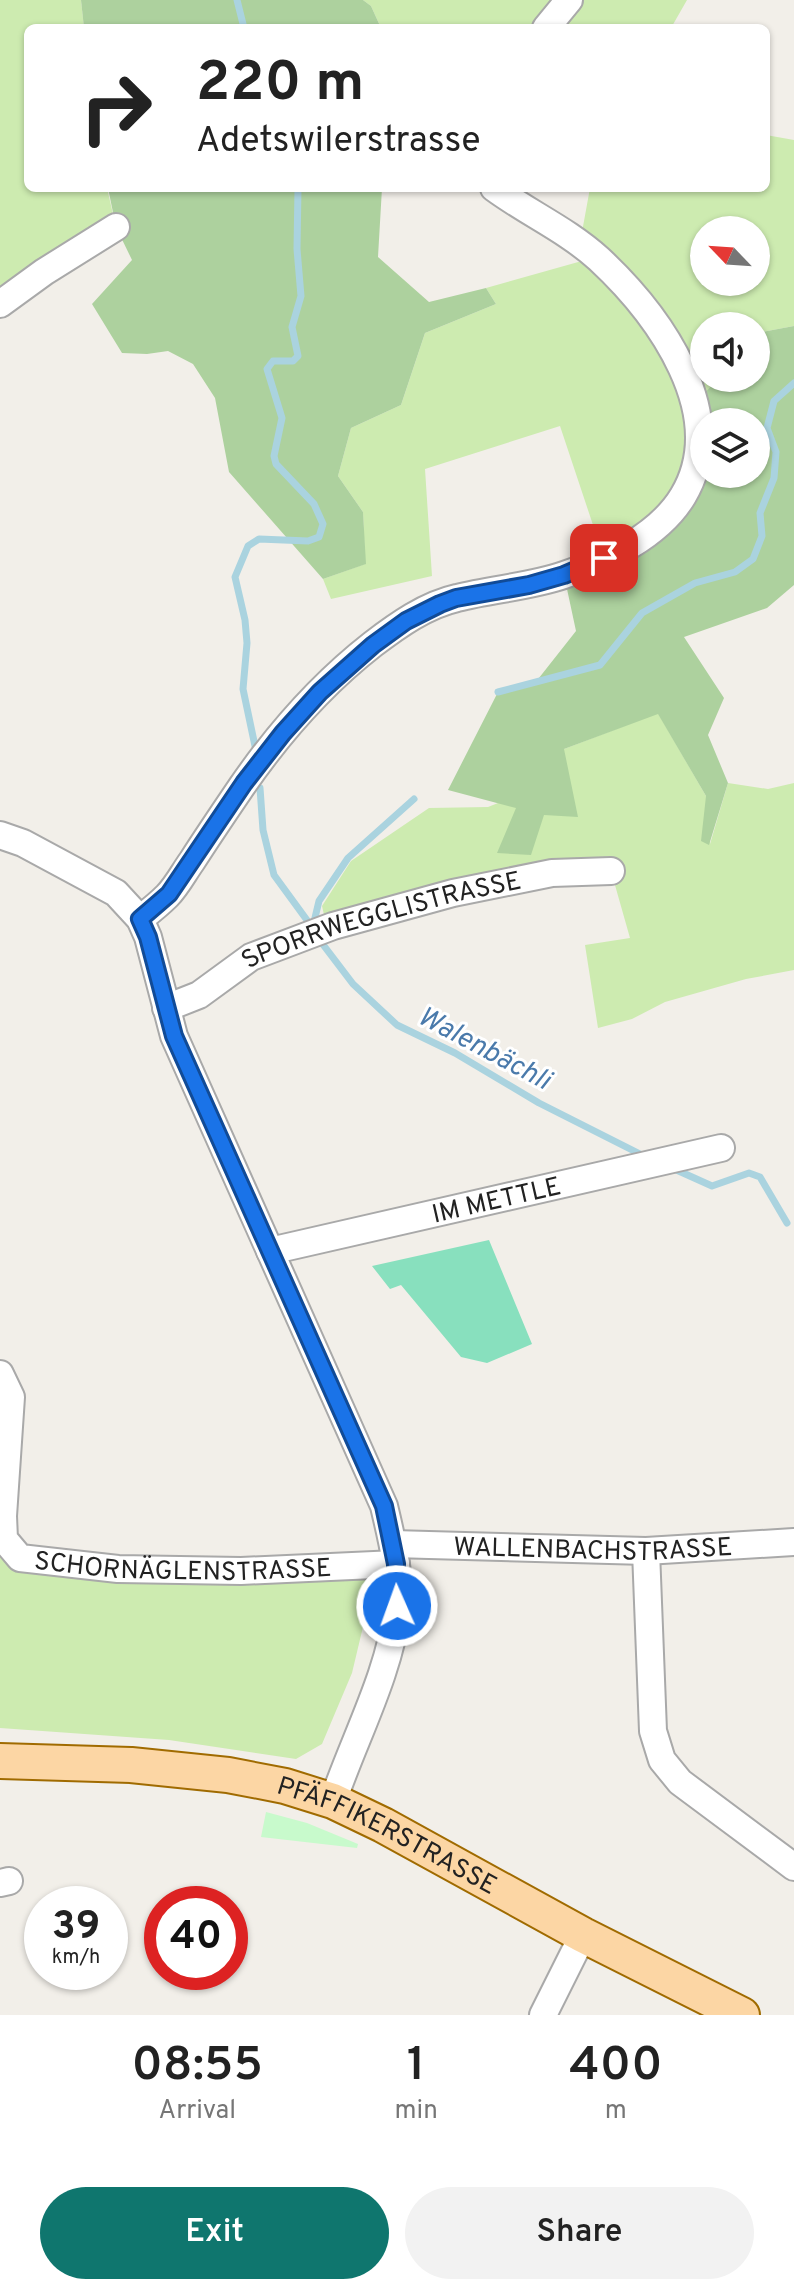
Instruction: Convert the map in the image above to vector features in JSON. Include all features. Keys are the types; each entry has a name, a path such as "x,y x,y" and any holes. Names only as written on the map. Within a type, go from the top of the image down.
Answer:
{"main road":[{"name":"PFÄFFIKERSTRASSE","path":"0,1761 131,1765 228,1775 285,1786 333,1801 383,1825 583,1935 742,2015"}],"street":[{"path":"549,24 569,0"},
{"path":"140,919 169,894 244,783 283,733 320,692 373,645 406,621 440,604 456,598 529,585 564,575 604,558 647,533 673,510 683,496 696,460 699,423 689,386 668,342 638,299 596,257 500,192"},
{"path":"0,304 116,227"},
{"path":"0,835 23,843 116,893 140,919 180,1049 384,1506 394,1554 397,1606 393,1636 333,1801"},
{"name":"SPORRWEGGLISTRASSE","path":"166,1008 199,995 251,957 314,933 453,893 552,873 611,871"},
{"name":"IM METTLE","path":"270,1251 721,1148"},
{"name":"SCHORNÄGLENSTRASSE","path":"0,1374 11,1397 4,1539 20,1558 118,1569 241,1571 394,1554"},
{"name":"WALLENBACHSTRASSE","path":"394,1554 646,1551 794,1542"},
{"path":"646,1551 653,1731 662,1760 680,1782 794,1867"},
{"path":"543,2015 583,1935"}],"green space":[{"path":"0,0 81,0 84,24 24,24 24,192 108,192 116,227 0,304"},
{"path":"81,0 363,0 371,6 379,24 84,24"},
{"path":"363,0 687,0 673,24 379,24 371,6"},
{"path":"770,136 794,140 794,326 770,330 770,312 690,312 690,392 706,392 696,403 696,408 690,408 690,478 604,558 560,426 425,469 432,576 331,599 323,579 365,564 363,512 338,476 351,428 401,405 425,333 496,304 486,288 596,257 580,243 589,192 770,192"},
{"path":"109,192 382,192 378,257 429,302 486,288 496,304 425,333 401,405 351,428 338,476 363,512 366,564 323,579 229,472 215,398 193,364 168,351 122,353 92,304 132,260 116,227"},
{"path":"794,326 794,585 767,608 684,637 724,698 708,735 728,783 709,845 701,841 706,796 658,714 564,749 578,817 544,815 531,855 497,853 516,808 448,790 498,692 535,683 576,631 564,575 604,558 690,478 690,488 770,488 770,408 695,408 695,403 706,392 770,392 770,330"},
{"path":"658,713 706,796 710,844 728,783 768,789 794,783 794,970 746,979 665,1002 632,1019 598,1028 585,945 630,938 611,871 327,928 322,906 351,861 429,808 488,807 531,790 564,749"},
{"path":"489,1240 532,1344 487,1363 461,1357 401,1285 390,1289 372,1266"},
{"path":"0,1557 354,1566 372,1589 352,1673 322,1744 296,1759 169,1740 0,1728"},
{"path":"266,1812 307,1823 358,1844 357,1848 261,1837"}],"waterway":[{"name":"Walenbächli","path":"237,0 243,24"},
{"name":"Walenbächli","path":"255,746 243,689 247,643 235,577 248,546 259,539 308,541 319,537 323,524 314,504 276,464 274,456 282,418 267,369 273,361 293,361 298,356 292,327 301,296 297,249 298,192"},
{"path":"498,692 600,665 642,613 695,583 735,572 753,559 762,536 760,513 774,478 776,452 767,428 774,401 794,383"},
{"name":"Walenbächli","path":"260,788 263,830 274,875 312,927"},
{"path":"313,926 319,901 348,858 414,799"},
{"name":"Walenbächli","path":"318,938 353,984 397,1025 455,1053 539,1103 646,1157"},
{"name":"Walenbächli","path":"672,1168 712,1186 749,1173 760,1177 787,1223"}],"route":[{"path":"397,1606 396,1564 384,1506 174,1036 148,937 140,919 169,894 244,783 283,733 320,692 373,645 406,621 440,604 456,598 529,585 564,575 604,558"}]}
